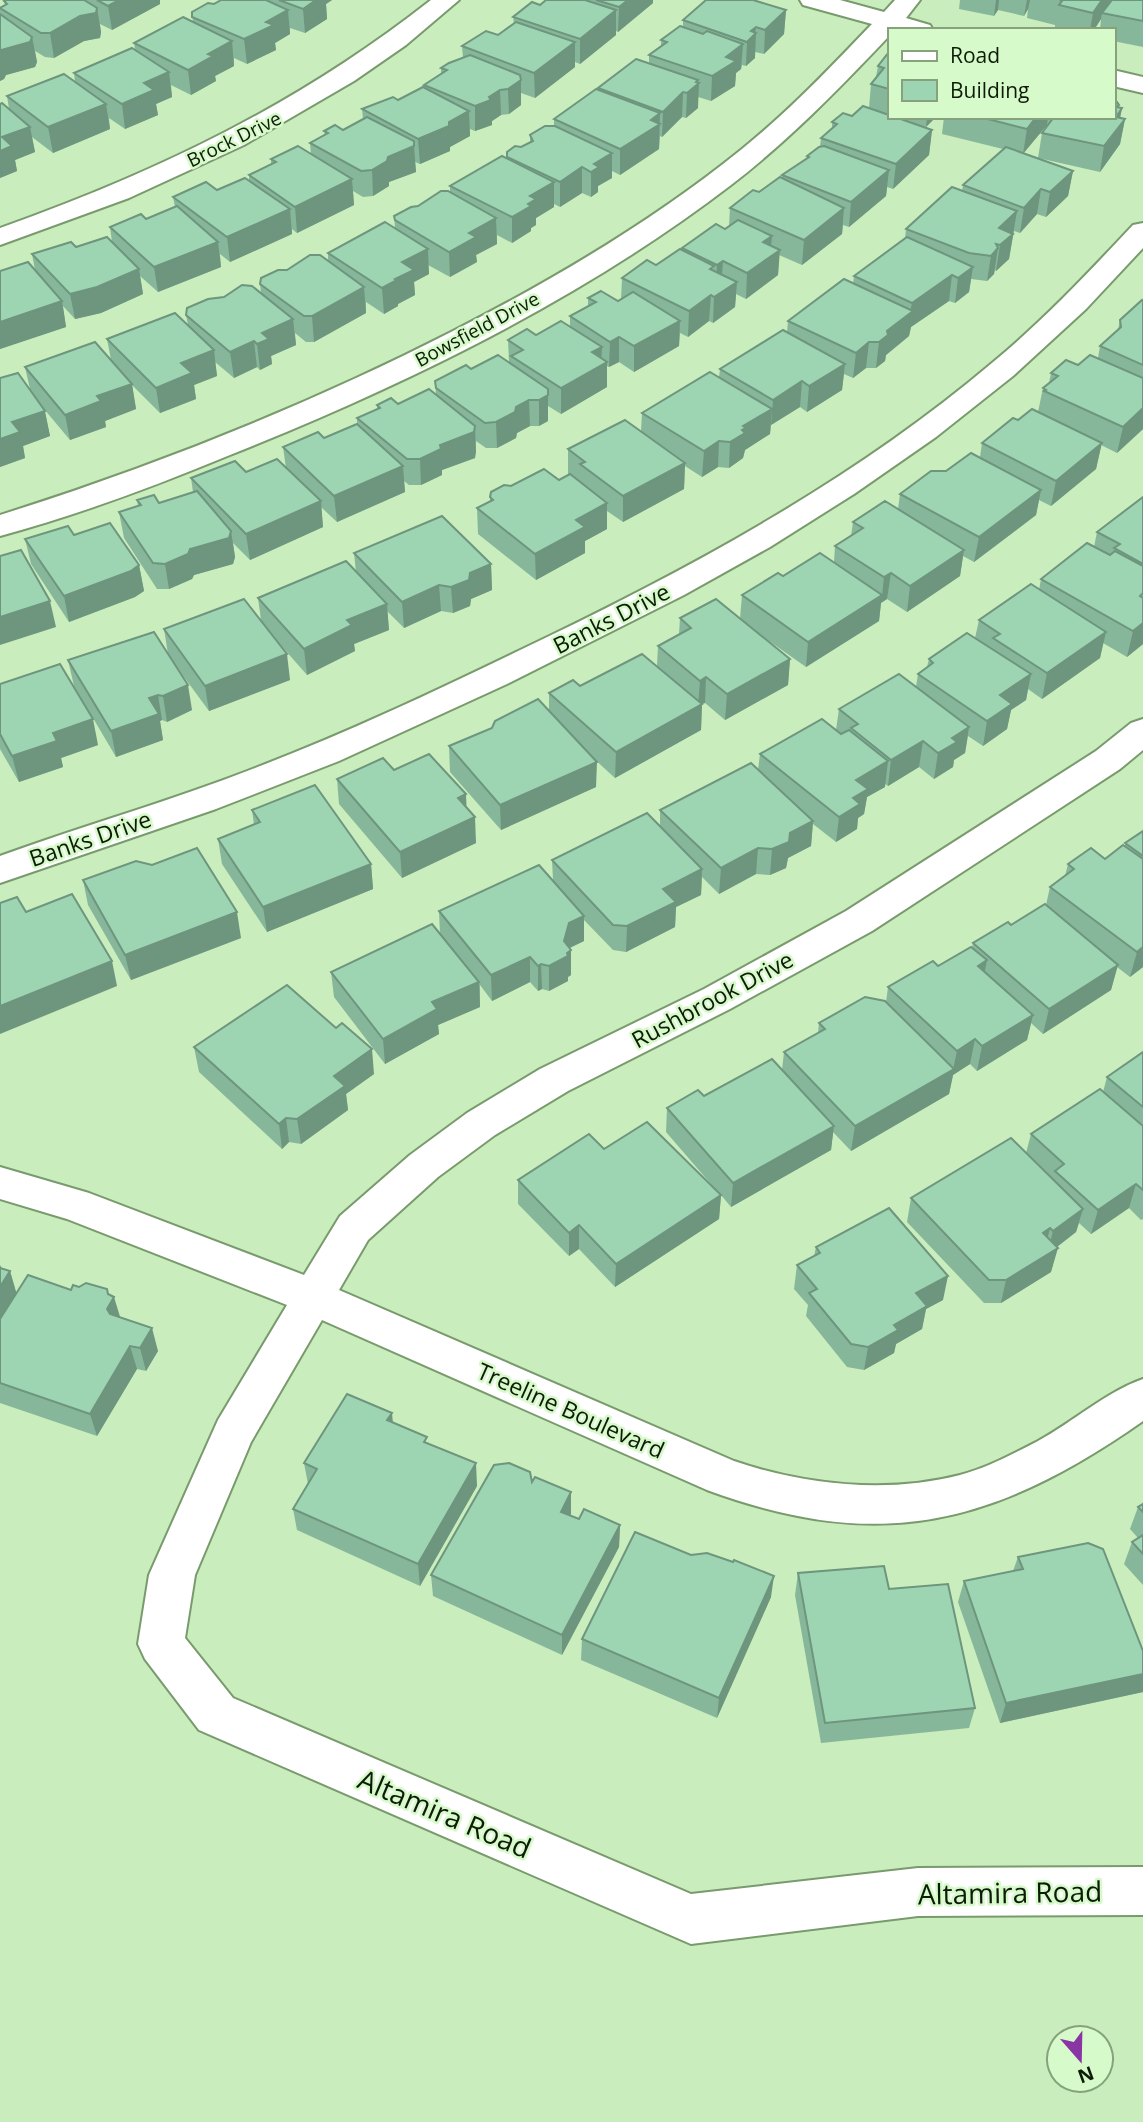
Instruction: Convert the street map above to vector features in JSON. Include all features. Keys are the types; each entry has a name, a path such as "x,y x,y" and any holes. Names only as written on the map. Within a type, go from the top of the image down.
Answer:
{"street":[{"name":"Brock Drive","path":"0,237 141,183 267,124 373,58 447,0"},
{"path":"811,0 913,28"},
{"name":"Bowsfield Drive","path":"0,526 132,482 252,436 419,361 569,280 662,220 754,153 889,22 908,0"},
{"path":"1115,78 1143,85"},
{"name":"Banks Drive","path":"0,870 270,777 570,641 718,562 831,496 956,407 1019,355 1115,263 1143,231"},
{"name":"Rushbrook Drive","path":"311,1296 354,1228 424,1166 481,1124 554,1080 717,999 859,921 1108,760 1143,732"},
{"name":"Treeline Boulevard","path":"0,1182 75,1205 311,1296 722,1476 777,1494 828,1500 895,1503 960,1495 1028,1468 1115,1417 1143,1396"},
{"name":"Altamira Road","path":"311,1296 233,1433 172,1575 161,1644 216,1714 691,1919 918,1892 1143,1891"}],"building":[{"path":"84,0 97,8 96,13 80,16 50,33 41,33 0,8 7,4 4,1"},
{"path":"97,0 119,0 108,6"},
{"path":"221,0 266,0 288,10 266,22 274,25 244,39 192,17 192,12 208,3 214,4"},
{"path":"279,0 316,0 303,9"},
{"path":"546,0 585,0 616,10 580,39 513,17 532,2 540,5"},
{"path":"596,0 628,0 619,7"},
{"path":"706,0 753,0 786,10 765,30 756,27 751,31 756,33 747,42 683,20"},
{"path":"1060,0 1102,0 1093,13 1059,5 1062,1"},
{"path":"1112,0 1143,0 1143,21 1102,13"},
{"path":"0,14 32,37 30,42 1,50 0,53"},
{"path":"183,17 232,41 208,54 213,56 188,70 134,43"},
{"path":"516,22 575,42 534,73 462,46 486,31 498,35"},
{"path":"680,26 703,34 707,31 743,44 726,57 736,61 712,76 649,55 667,42 661,40"},
{"path":"132,48 169,72 144,83 154,90 122,104 74,73"},
{"path":"888,53 888,89 871,84 884,68 878,66"},
{"path":"470,55 520,75 521,80 489,97 491,100 475,106 424,85 447,70 441,68"},
{"path":"636,59 698,80 696,82 699,83 687,93 683,92 663,112 598,88"},
{"path":"64,74 106,104 48,127 7,96"},
{"path":"423,87 469,111 449,122 449,126 418,139 362,109 393,97 398,100"},
{"path":"596,89 660,113 651,120 660,124 620,149 554,119"},
{"path":"1115,102 1119,105 1116,107 1122,108 1116,117 1125,119 1104,146 1042,133 1052,119 1115,119"},
{"path":"0,104 30,127 2,137 12,146 0,151"},
{"path":"863,106 888,115 888,119 901,119 932,130 896,164 821,138 837,124 832,122 843,113 852,116"},
{"path":"367,117 414,141 414,146 388,157 387,161 372,170 361,171 310,143 328,133 324,131 335,125 343,130"},
{"path":"988,119 1034,119 1027,129"},
{"path":"545,126 555,126 612,153 594,164 599,167 591,172 582,167 560,182 507,157 507,152 515,146 521,147 533,141 530,135"},
{"path":"298,146 352,179 295,207 249,175 276,162 271,159"},
{"path":"824,146 889,170 851,202 782,175"},
{"path":"1006,147 1073,171 1050,192 1041,189 1024,208 963,185"},
{"path":"502,156 554,182 530,196 536,199 528,204 531,206 512,217 450,186"},
{"path":"780,177 844,208 804,240 730,208 753,190 759,192"},
{"path":"245,178 290,209 227,237 173,197 206,182 217,190"},
{"path":"952,187 1017,211 999,228 1013,234 1000,245 996,244 998,248 991,256 969,253 906,229"},
{"path":"441,191 448,191 496,218 469,233 476,237 449,252 395,220 394,216 418,206"},
{"path":"177,206 218,242 154,267 110,227 141,214 146,219"},
{"path":"738,220 772,236 763,242 780,250 747,273 723,261 717,265 682,248 716,224 725,229"},
{"path":"385,222 428,249 402,262 414,270 382,288 328,253"},
{"path":"107,237 139,269 97,287 70,294 32,254 71,242 76,247"},
{"path":"907,237 973,267 958,278 952,275 912,303 854,276"},
{"path":"680,249 714,266 710,269 737,282 714,297 711,295 689,311 622,278 647,260 656,265"},
{"path":"310,255 320,255 364,287 312,316 304,316 260,284 261,278 278,270 287,270"},
{"path":"28,262 62,301 0,322 0,271"},
{"path":"844,279 913,311 887,331 888,335 879,342 869,342 856,353 788,321"},
{"path":"242,285 252,286 293,319 262,333 269,339 257,344 254,341 230,352 186,315 187,308 208,299 224,297"},
{"path":"601,291 618,301 633,292 680,321 634,346 619,337 610,342 570,316 596,302 588,298"},
{"path":"1142,300 1143,365 1100,346 1121,327 1120,320"},
{"path":"175,313 214,350 181,363 192,373 156,388 107,339"},
{"path":"561,321 602,347 592,352 607,362 561,388 511,356 523,350 508,340 527,329 536,335"},
{"path":"783,330 845,364 809,386 802,381 773,400 720,369"},
{"path":"95,342 132,384 97,396 101,401 65,415 25,367"},
{"path":"498,355 548,389 548,395 539,400 529,400 516,407 515,412 496,422 485,423 436,388 435,381 466,365 471,369"},
{"path":"1090,355 1143,378 1143,408 1123,427 1044,391 1046,390 1043,388 1058,376 1051,373 1066,360 1078,365"},
{"path":"710,372 772,409 743,426 746,428 742,430 745,433 730,442 719,441 704,451 642,413"},
{"path":"18,373 45,411 12,422 20,432 0,439 0,378"},
{"path":"429,389 475,426 474,432 440,445 441,449 420,459 407,459 357,418 380,408 377,405 391,398 398,404"},
{"path":"1032,409 1102,443 1056,481 982,443 1013,418 1018,420"},
{"path":"625,420 685,463 623,496 580,464 585,462 568,449"},
{"path":"357,424 403,466 334,496 283,447 318,432 324,438"},
{"path":"971,453 1041,490 979,537 900,494 931,471 946,471"},
{"path":"277,459 321,501 246,534 191,478 235,461 246,472"},
{"path":"544,469 559,480 570,474 607,503 576,520 585,527 535,554 477,508 493,500 490,497 491,492 504,485 511,486"},
{"path":"197,491 231,531 229,538 190,549 188,554 165,564 153,563 119,512 141,505 137,500 154,495 159,503"},
{"path":"1143,497 1143,564 1114,548 1120,544 1097,532"},
{"path":"885,501 964,550 910,586 891,573 884,577 835,546 863,528 853,522"},
{"path":"442,516 491,564 470,573 469,580 451,587 439,585 402,602 354,553"},
{"path":"110,523 139,565 131,571 64,596 25,539 68,526 74,535"},
{"path":"1087,543 1110,555 1115,551 1143,566 1143,593 1140,596 1143,598 1143,623 1133,631 1041,579"},
{"path":"21,550 50,601 0,617 0,556"},
{"path":"820,553 882,595 808,642 742,595 778,573 783,576"},
{"path":"346,561 387,604 347,620 352,625 304,649 258,598"},
{"path":"1031,584 1106,632 1047,673 993,638 1000,634 979,620"},
{"path":"244,599 287,654 205,686 164,629"},
{"path":"716,599 790,659 727,694 706,677 700,681 658,646 691,628 680,618"},
{"path":"154,632 188,685 163,696 149,698 159,714 111,731 68,660"},
{"path":"967,633 1031,674 1000,695 1012,704 987,721 918,674 933,663 929,659"},
{"path":"642,654 702,704 616,752 549,693 573,680 580,686"},
{"path":"60,664 93,719 53,733 57,741 12,756 0,734 0,684"},
{"path":"899,674 969,727 952,738 957,742 938,753 923,741 891,760 851,728 858,724 839,709"},
{"path":"538,699 597,762 500,805 449,746 492,728 495,721"},
{"path":"822,719 841,734 849,730 888,761 856,780 868,789 853,798 860,804 839,817 760,754"},
{"path":"429,754 466,794 458,798 475,817 400,852 337,779 383,758 394,770"},
{"path":"751,763 813,821 790,833 789,842 772,849 758,848 721,868 660,810"},
{"path":"315,785 371,864 263,907 218,839 260,822 252,810"},
{"path":"647,813 702,869 663,889 676,902 627,926 613,925 552,860"},
{"path":"1143,831 1143,856 1125,843"},
{"path":"1123,845 1143,859 1143,947 1137,952 1050,887 1074,869 1068,864 1091,848 1105,859"},
{"path":"197,848 237,912 125,955 83,880 136,861 152,865"},
{"path":"539,865 584,916 569,923 564,941 571,950 567,953 568,956 549,966 538,966 530,957 491,975 439,911"},
{"path":"72,894 112,961 0,1006 0,903 17,897 26,912"},
{"path":"1045,904 1118,965 1049,1009 973,943 1008,922 1011,925"},
{"path":"432,924 479,982 432,1002 437,1009 383,1039 331,972"},
{"path":"971,947 987,960 978,966 1033,1015 982,1046 975,1039 957,1051 888,987 933,961 938,966"},
{"path":"287,985 336,1028 342,1023 372,1049 334,1076 345,1086 297,1119 286,1118 279,1124 194,1047"},
{"path":"865,997 885,1001 954,1069 855,1126 784,1052 825,1029 819,1023"},
{"path":"1143,1052 1143,1107 1107,1077"},
{"path":"772,1059 834,1126 733,1183 667,1108 698,1090 704,1096"},
{"path":"1100,1089 1143,1126 1143,1190 1136,1184 1098,1210 1055,1171 1064,1164 1031,1134"},
{"path":"647,1122 721,1195 616,1264 579,1225 569,1233 518,1180 589,1134 604,1149"},
{"path":"1011,1138 1083,1209 1053,1231 1050,1228 1043,1233 1058,1248 1006,1280 989,1280 911,1198"},
{"path":"889,1208 948,1276 916,1293 927,1306 894,1325 898,1330 868,1347 851,1344 809,1293 817,1289 797,1265 820,1253 816,1247"},
{"path":"0,1268 10,1271 0,1287"},
{"path":"28,1275 71,1290 73,1285 79,1287 86,1283 107,1289 108,1294 114,1297 107,1309 110,1314 152,1328 140,1348 130,1346 90,1414 0,1383 0,1319"},
{"path":"347,1394 392,1413 387,1420 427,1437 424,1442 476,1463 418,1564 293,1509 317,1469 304,1463"},
{"path":"509,1463 530,1472 532,1482 535,1477 571,1492 561,1512 579,1519 584,1509 620,1525 562,1635 431,1575 494,1465"},
{"path":"635,1532 691,1555 707,1553 733,1562 734,1560 774,1576 719,1698 582,1639"},
{"path":"1143,1535 1143,1554 1132,1542"},
{"path":"1088,1543 1103,1549 1143,1651 1143,1674 1006,1703 964,1581 1023,1569 1018,1557"},
{"path":"884,1566 889,1589 948,1584 975,1708 825,1723 798,1573"}]}
